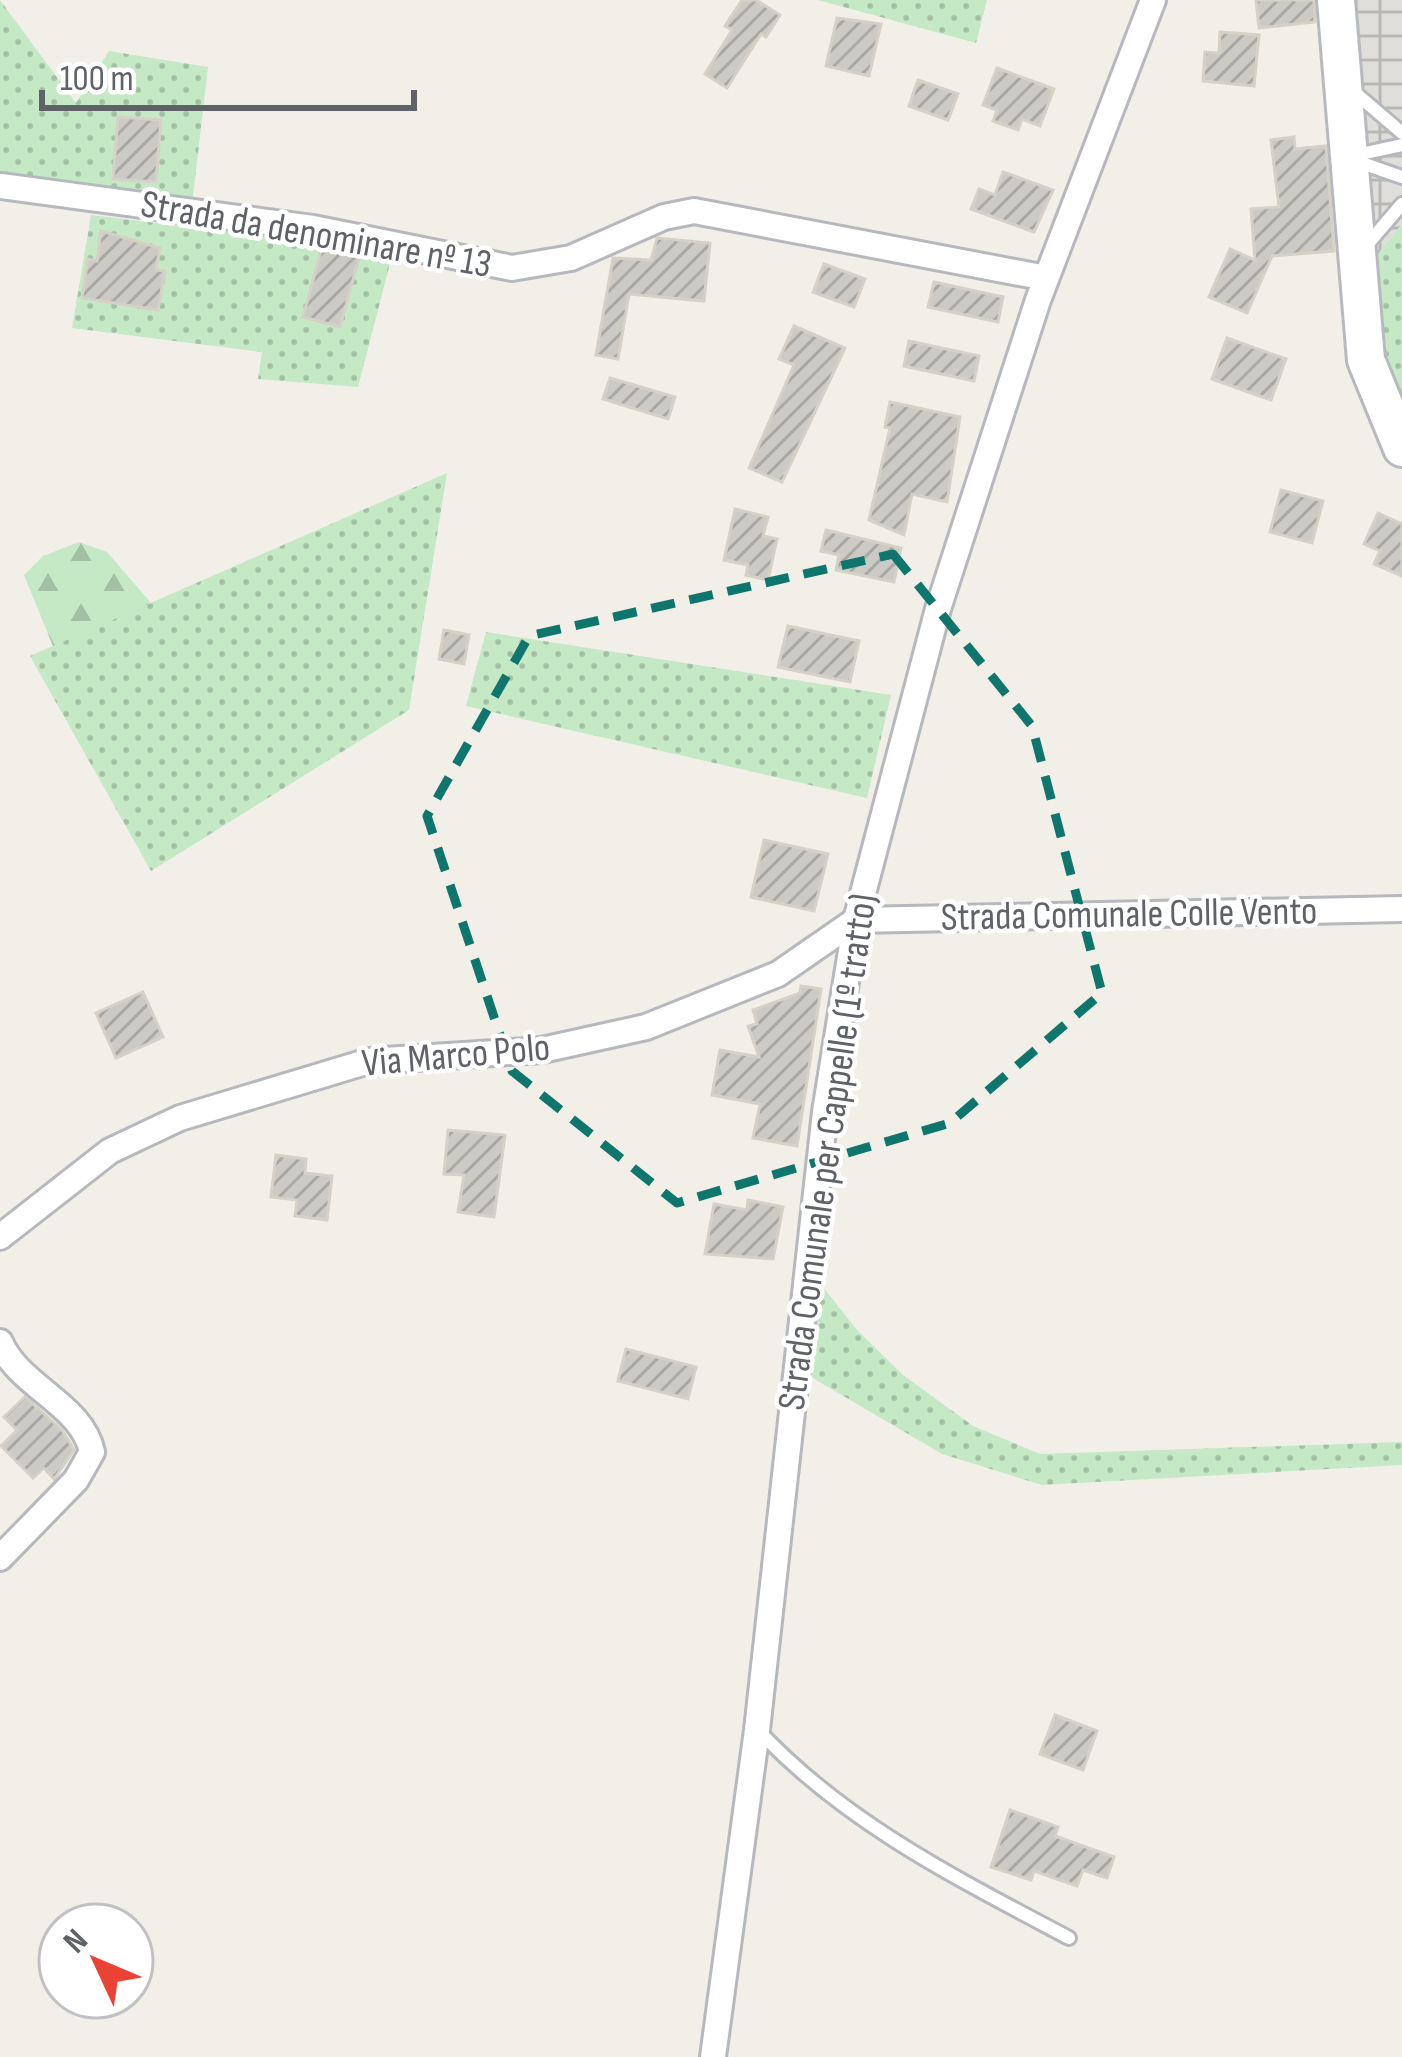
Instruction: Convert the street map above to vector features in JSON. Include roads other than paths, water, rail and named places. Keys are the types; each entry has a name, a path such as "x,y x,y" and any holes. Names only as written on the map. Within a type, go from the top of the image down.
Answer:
{"street":[{"name":"Strada Comunale per Cappelle (1º tratto)","path":"713,2057 758,1730 825,1112 856,920 929,638 1046,278 1153,0"},
{"path":"1336,0 1366,360 1402,448"},
{"name":"Strada da denominare nº 13","path":"1,186 337,232 512,268 559,262 664,217 694,211 1046,278"},
{"name":"Strada Comunale Colle Vento","path":"856,920 1402,910"},
{"name":"Via Marco Polo","path":"0,1237 110,1151 180,1118 369,1060 542,1050 646,1027 778,974 856,920"},
{"path":"0,1342 26,1379 81,1427 92,1452 76,1480 0,1558"}],"lane":[{"path":"1343,79 1402,133"},
{"path":"1349,157 1402,145"},
{"path":"1349,157 1374,171 1402,177"},
{"path":"1358,256 1402,204"},
{"path":"758,1730 833,1801 926,1860 1069,1938"}]}
